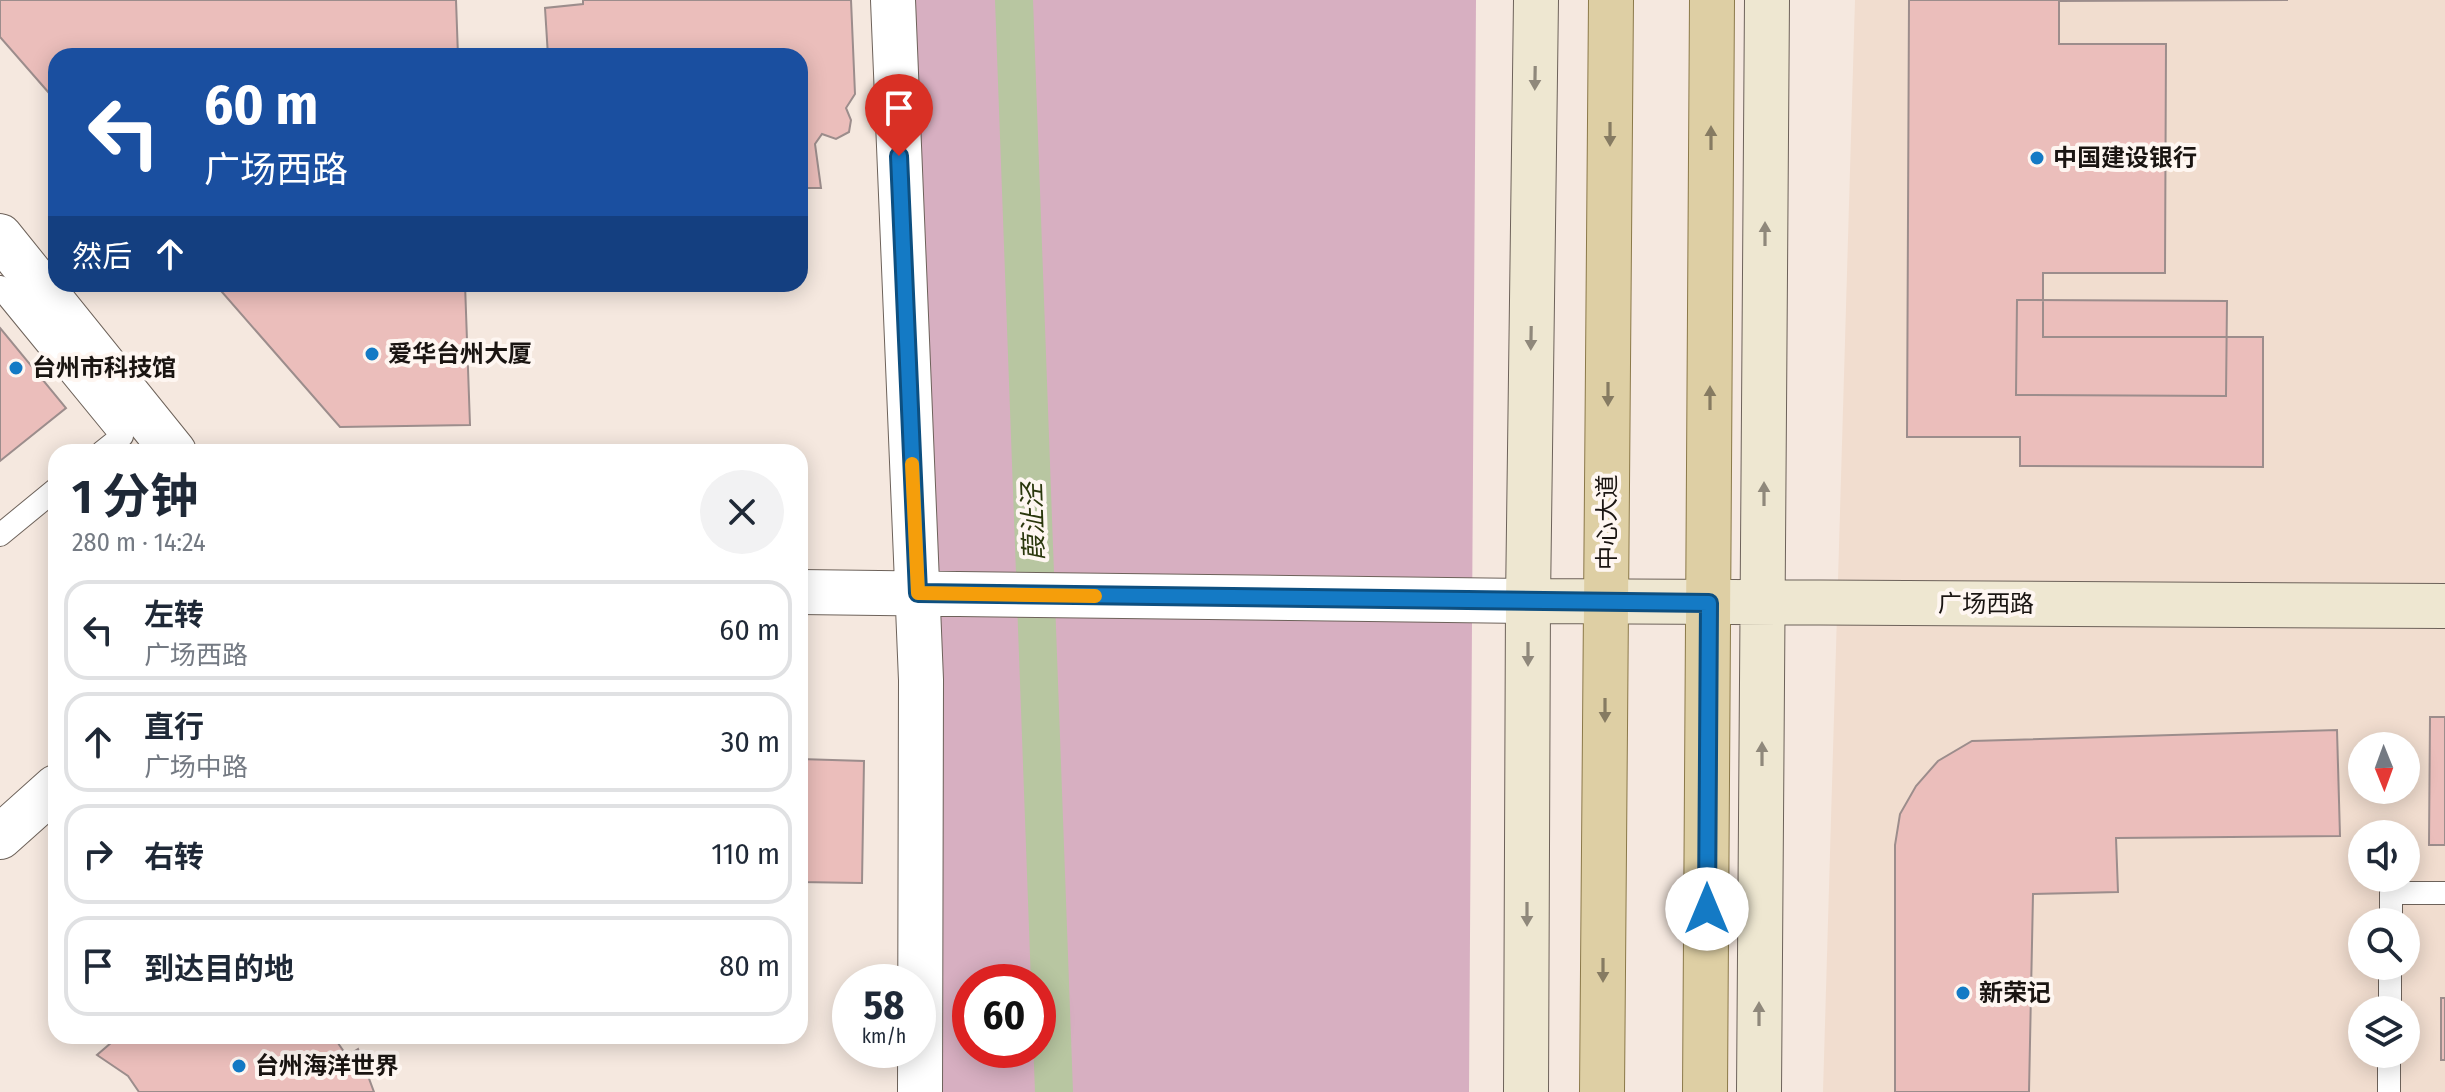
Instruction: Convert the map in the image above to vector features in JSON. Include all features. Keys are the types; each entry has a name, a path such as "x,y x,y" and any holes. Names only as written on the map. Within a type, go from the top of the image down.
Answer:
{"main road":[{"path":"1526,1092 1528,601 1536,0"},
{"name":"中心大道","path":"1602,1092 1611,0"},
{"path":"1705,1092 1712,0"},
{"path":"1759,1092 1767,0"},
{"name":"广场西路","path":"1528,601 2445,606"}],"street":[{"path":"893,0 938,594 921,680 920,1092"},
{"path":"0,236 168,444"},
{"path":"808,592 1528,601"},
{"path":"0,837 48,794"}],"lane":[{"path":"0,287 122,436 112,444"},
{"path":"0,535 48,496"},
{"path":"2391,908 2391,893 2445,893"},
{"path":"2389,1068 2389,1092"}],"shaded area":[{"path":"893,0 1476,0 1469,1092 920,1092 919,1068 936,1068 936,964 917,964"},
{"path":"1855,0 2445,0 2445,1092 1823,1092"}],"building":[{"path":"0,0 456,0 458,48 48,48 48,92 0,37"},
{"path":"583,0 851,0 855,94 846,108 851,120 849,132 836,139 822,134 815,144 821,188 808,188 808,48 548,48 545,8 583,4"},
{"name":"中国建设银行","path":"1909,0 2288,0 2059,1 2059,44 2166,44 2165,273 2043,273 2043,337 2263,337 2263,467 2020,466 2020,437 1907,437"},
{"name":"爱华台州大厦","path":"222,292 465,292 470,425 340,427"},
{"path":"2017,300 2227,301 2226,396 2016,395"},
{"name":"台州市科技馆","path":"0,328 66,408 0,461"},
{"path":"2430,717 2445,717 2445,845 2429,845"},
{"name":"新荣记","path":"2337,730 2340,836 2116,838 2118,892 2033,894 2029,1092 1895,1092 1895,845 1900,814 1916,786 1938,761 1972,741"},
{"path":"808,759 864,761 862,883 808,882"},
{"path":"2441,998 2445,998 2445,1060 2441,1060"},
{"name":"台州海洋世界","path":"110,1044 339,1044 347,1056 358,1049 374,1092 139,1092 128,1076 97,1055"}],"waterway":[{"name":"葭沚泾","path":"1014,0 1054,1092"}],"slow traffic":[{"path":"912,464 918,593 1095,596"}],"place":[{"name":"中国建设银行","path":"2037,158"},
{"name":"爱华台州大厦","path":"372,354"},
{"name":"台州市科技馆","path":"16,368"},
{"name":"新荣记","path":"1963,993"},
{"name":"台州海洋世界","path":"239,1066"}],"route":[{"path":"899,156 918,593 1709,603 1707,909"}]}
